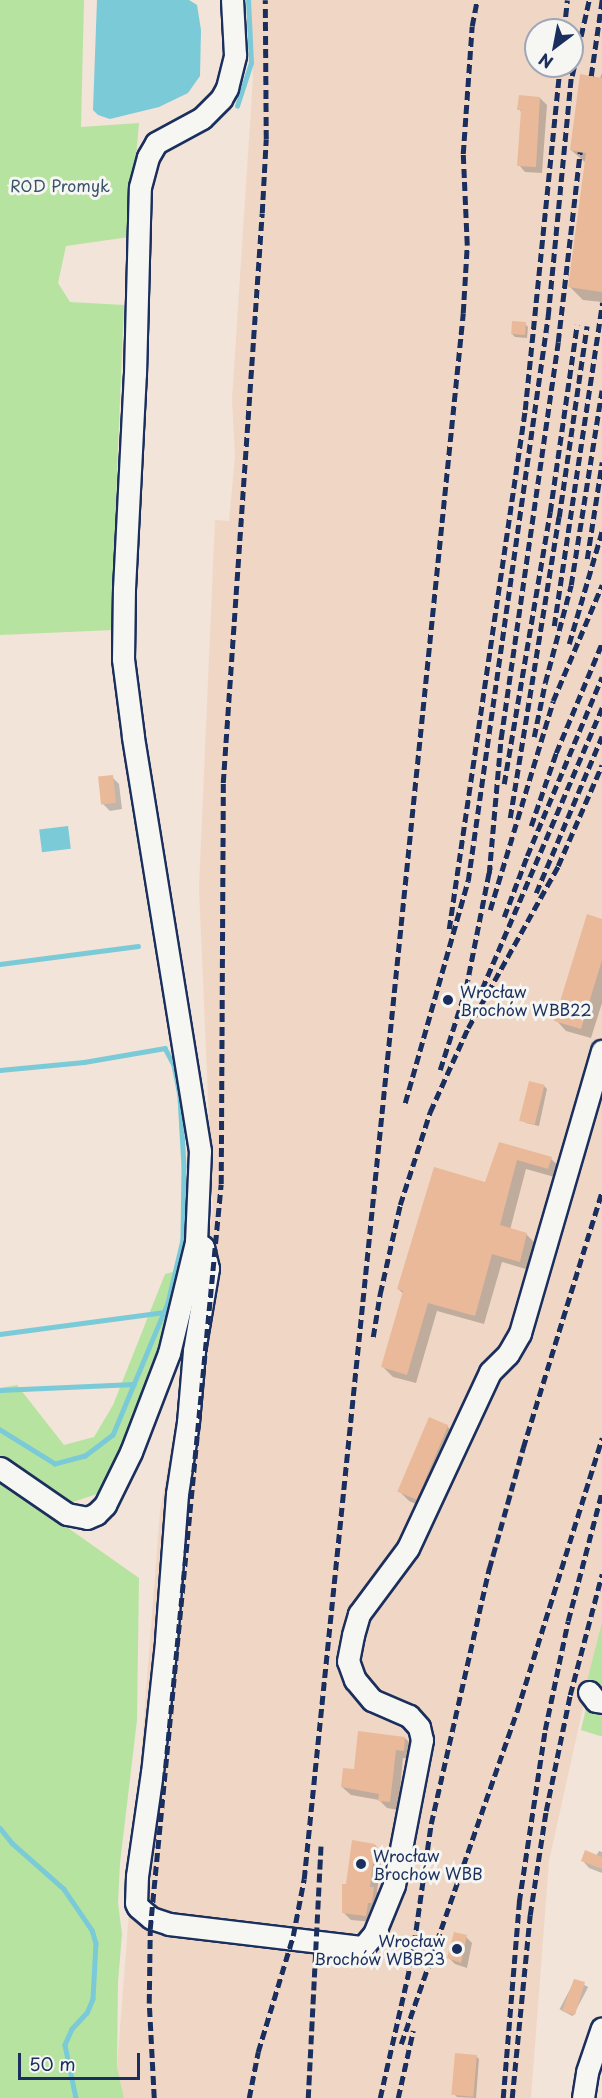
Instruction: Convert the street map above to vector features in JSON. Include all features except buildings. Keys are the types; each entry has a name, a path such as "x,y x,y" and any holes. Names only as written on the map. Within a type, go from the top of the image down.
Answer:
{"street":[{"path":"0,1468 67,1514 87,1518 104,1515 105,1505 131,1452 169,1353 196,1242 200,1151 132,736 123,659 124,590 134,409 140,187 148,157 156,143 202,118 221,99 227,88 235,55 232,0"},
{"path":"196,1242 204,1247 208,1268 194,1351 188,1422 177,1494 166,1642 152,1772 137,1876 136,1902 138,1907 151,1918 169,1924 363,1947 374,1934 394,1885 422,1740 419,1727 408,1716 372,1700 355,1680 348,1661 353,1635 359,1614 408,1548 490,1372 508,1354 520,1333 602,1051"},
{"path":"583,2098 587,2072 602,2028"}],"shaded area":[{"path":"251,0 602,0 602,1622 549,1861 531,2098 124,2098 117,2067 160,1511 213,1211 199,888 215,520 229,521 235,456 232,399 253,78"}],"green space":[{"name":"ROD Promyk","path":"0,0 84,0 81,127 139,123 129,237 66,246 58,283 70,302 124,305 117,471 114,630 0,635"},
{"path":"180,1270 176,1306 116,1470 100,1493 70,1503 38,1487 0,1457 0,1388 17,1385 64,1445 94,1437 113,1405 165,1274"},
{"path":"0,1480 139,1578 137,1720 120,1863 118,1903 122,1934 118,1982 117,2067 124,2098 0,2098"},
{"path":"602,1622 602,1736 600,1736 581,1730 591,1687 586,1685"}],"water":[{"path":"97,0 189,0 197,5 201,30 200,76 188,93 159,107 110,119 98,115 93,110"},
{"path":"68,826 71,849 42,852 39,830"}],"waterway":[{"path":"237,106 251,63 248,0"},
{"path":"0,964 138,946"},
{"path":"0,1070 84,1062 165,1048 174,1065 180,1097 184,1166 183,1240 168,1303 113,1435 85,1456 55,1464 0,1430"},
{"path":"0,1334 165,1312"},
{"path":"0,1390 134,1384"},
{"path":"0,1828 12,1843 64,1889 92,1930 96,1943 93,1999 87,2013 72,2029 65,2045 76,2098"}],"railway":[{"path":"154,2098 149,2003 150,1929 221,1184 223,783 266,139 265,0"},
{"path":"249,2098 258,2052 293,1936 304,1879 463,313 467,245 463,154 472,26 477,0"},
{"path":"565,18 567,0"},
{"path":"584,22 589,0"},
{"path":"591,76 602,0"},
{"path":"449,929 525,410 559,78"},
{"path":"405,1103 468,881 548,316 571,78"},
{"path":"489,874 501,738 558,342 580,152"},
{"path":"554,626 602,303"},
{"path":"504,784 550,512 577,325"},
{"path":"510,818 559,517 587,326"},
{"path":"534,737 545,683 571,585 602,390"},
{"path":"587,559 602,462"},
{"path":"569,644 602,531"},
{"path":"490,910 553,701 602,585"},
{"path":"531,826 556,753 602,643"},
{"path":"504,917 602,677"},
{"path":"482,989 602,707"},
{"path":"536,893 602,736"},
{"path":"373,1337 400,1205 430,1112 468,1028 558,866 602,765"},
{"path":"466,988 490,867"},
{"path":"440,1070 468,982"},
{"path":"380,2098 412,1957 431,1824 489,1569 523,1448 602,1191"},
{"path":"401,2044 517,1711 602,1438"},
{"path":"503,2098 519,1902 545,1730 568,1621 602,1491"},
{"path":"512,2098 530,1915 546,1811 570,1695 602,1574"},
{"path":"308,2098 321,1844"},
{"path":"398,2098 413,2031"}],"place":[{"name":"Wrocław Brochów WBB22","path":"448,1000"},
{"name":"Wrocław Brochów WBB","path":"361,1864"},
{"name":"Wrocław Brochów WBB23","path":"457,1949"}]}
